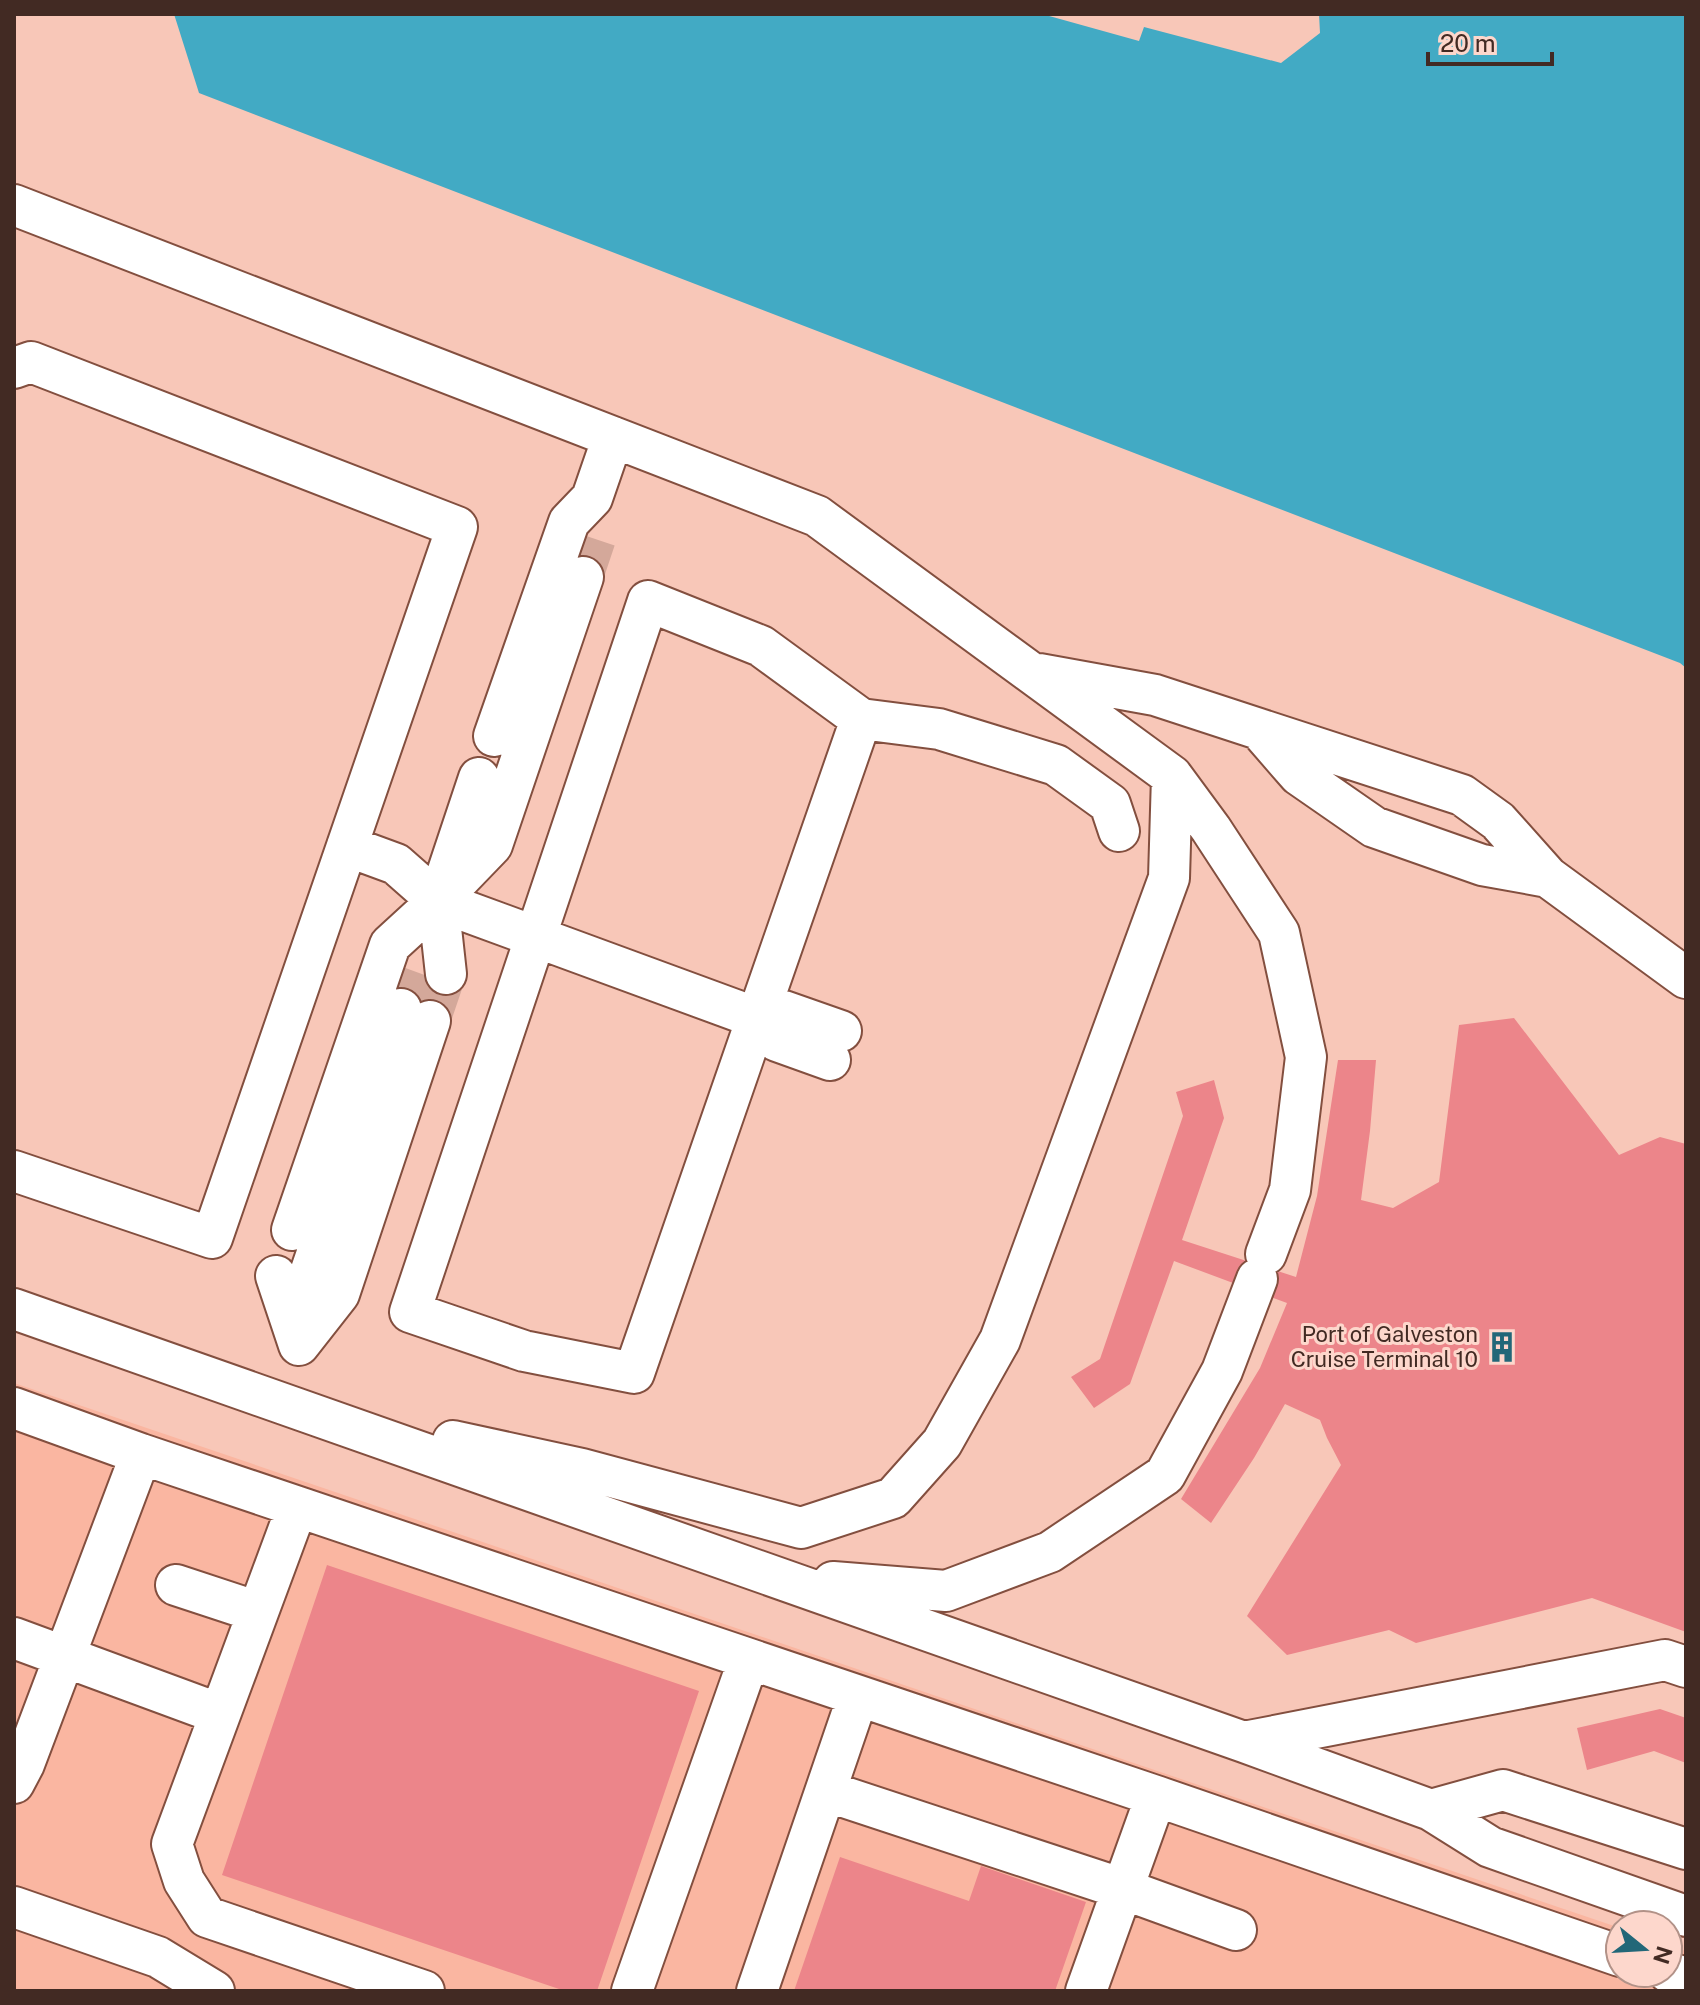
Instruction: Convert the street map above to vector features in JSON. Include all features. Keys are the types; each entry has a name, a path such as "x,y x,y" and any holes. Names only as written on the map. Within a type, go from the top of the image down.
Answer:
{"street":[{"path":"14,205 817,516 1172,776 1279,933 1306,1057 1290,1190 1222,1371 1165,1475 1050,1552 946,1591 779,1578"},
{"path":"14,368 31,362 457,527 212,1238 14,1171"},
{"path":"494,736 569,522 595,515 613,437"},
{"path":"292,1230 390,945 492,845 583,577"},
{"path":"861,719 634,1373 524,1351 410,1312 648,601 761,646 861,719 939,729 1056,765 1110,804 1119,831"},
{"path":"1031,673 1155,695 1462,795 1498,821 1548,877 1686,978"},
{"path":"1259,729 1299,775 1374,827 1482,865 1548,877"},
{"path":"378,1437 450,1440 582,1469 801,1528 893,1498 942,1443 1000,1340 1169,878 1172,776"},
{"path":"432,970 438,901 479,778"},
{"path":"347,846 396,864 438,901 757,1018 777,1041 836,1045"},
{"path":"279,1402 306,1334 339,1294 416,1015"},
{"path":"276,1276 306,1334"},
{"path":"14,1309 1244,1742 1431,1810 1490,1847 1686,1916"},
{"path":"14,1408 141,1454 1604,1950"},
{"path":"14,1783 24,1764 141,1454"},
{"path":"297,1507 172,1844 184,1881 207,1917 424,1991"},
{"path":"176,1585 258,1612"},
{"path":"14,1638 220,1714"},
{"path":"632,1991 749,1659"},
{"path":"1244,1742 1665,1660 1686,1667"},
{"path":"757,1991 858,1696"},
{"path":"1431,1810 1503,1790 1686,1849"},
{"path":"826,1791 1123,1889 1236,1930"},
{"path":"1086,1991 1156,1796"},
{"path":"14,1907 158,1957 214,1991"}],"shaded area":[{"path":"14,1383 1604,1923 1604,1989 1684,1989 1686,1951 1686,1991 14,1991"}],"water":[{"path":"174,14 1042,14 1139,41 1144,27 1281,63 1320,33 1319,14 1686,14 1686,668 1680,663 199,93"}],"building":[{"name":"Port of Galveston Cruise Terminal 10","path":"1514,1018 1619,1155 1660,1137 1686,1144 1686,1632 1592,1598 1416,1643 1389,1630 1287,1655 1247,1616 1341,1465 1320,1420 1285,1404 1211,1523 1181,1499 1260,1368 1287,1303 1174,1261 1130,1384 1094,1408 1071,1377 1100,1359 1183,1116 1176,1092 1214,1080 1224,1118 1182,1240 1296,1277 1317,1196 1338,1060 1376,1060 1361,1200 1393,1208 1439,1182 1459,1025"},
{"path":"327,1565 699,1691 597,1991 565,1991 222,1875"},
{"path":"1660,1709 1686,1718 1686,1763 1654,1751 1587,1770 1577,1728"},
{"path":"840,1857 969,1901 981,1866 1086,1902 1055,1991 794,1991"}],"tunnel":[{"path":"583,577 598,532"},
{"path":"401,1009 417,965"},
{"path":"430,1021 446,974"}],"place":[{"name":"Port of Galveston Cruise Terminal 10","path":"1502,1347"}]}
